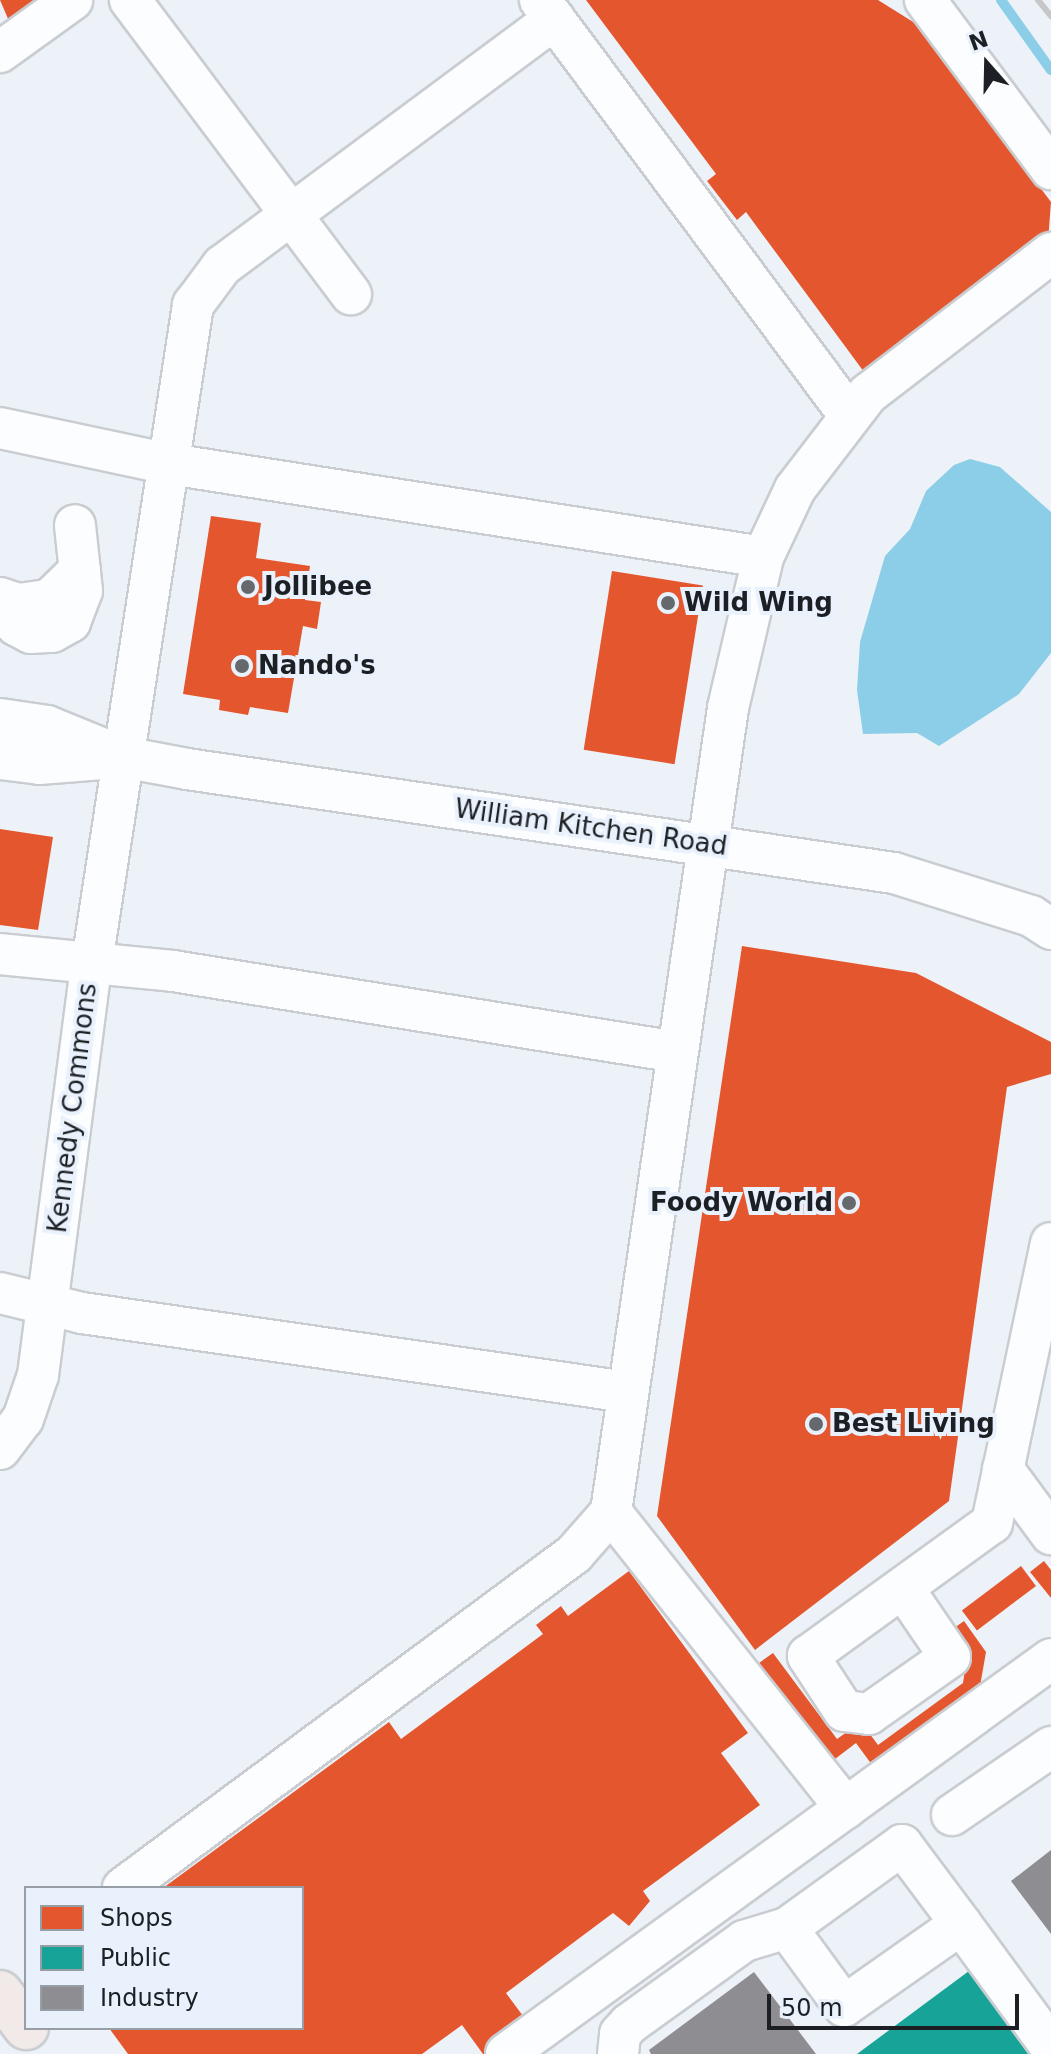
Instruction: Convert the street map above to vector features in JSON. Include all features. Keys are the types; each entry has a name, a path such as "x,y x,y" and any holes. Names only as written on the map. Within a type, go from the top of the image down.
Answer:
{"main road":[{"path":"0,1993 24,2025"},
{"path":"28,2030 46,2054"}],"street":[{"path":"0,52 72,0"},
{"path":"130,0 351,294"},
{"path":"925,0 1051,169"},
{"path":"547,9 850,416"},
{"name":"Kennedy Commons","path":"0,1449 32,1397 48,1304 92,962 193,305 222,266 291,217 547,9"},
{"path":"126,1886 574,1554 611,1512 728,708 763,557 795,489 868,394 1051,253"},
{"path":"0,428 170,464 763,557"},
{"path":"0,600 23,630 42,634 61,628 80,604 75,525"},
{"name":"William Kitchen Road","path":"0,719 47,726 123,757"},
{"name":"William Kitchen Road","path":"0,759 39,764 123,757 894,873 1031,916 1051,929"},
{"path":"0,954 92,962 677,1052"},
{"path":"903,1588 992,1523 1051,1243"},
{"path":"0,1293 48,1304 627,1392"},
{"path":"1003,1469 1051,1534"},
{"path":"611,1512 846,1808"},
{"path":"506,2054 1051,1659"},
{"path":"952,1815 1051,1747"},
{"path":"618,2054 620,2034 629,2024 744,1941 787,1928 902,1845 1051,2047"},
{"path":"787,1928 844,2006 961,1924"}],"water":[{"path":"970,459 1000,467 1051,512 1051,653 1019,694 939,746 917,733 863,734 857,690 860,642 885,556 910,529 926,491 954,465"}],"building: Shops":[{"path":"0,0 41,0 9,21"},
{"path":"586,0 878,0 918,25 1051,202 1048,241 867,376 746,212 737,220 707,181 716,174"},
{"path":"211,516 261,523 256,558 310,566 305,600 321,602 317,629 303,626 288,713 250,707 248,715 219,710 220,700 183,694"},
{"path":"612,571 703,585 675,764 584,750"},
{"path":"0,829 53,837 38,930 0,925"},
{"path":"742,946 916,973 1051,1042 1051,1074 1007,1087 949,1501 755,1650 657,1516"},
{"path":"1044,1561 1051,1570 1051,1598 1030,1572"},
{"path":"1021,1566 1036,1586 977,1631 962,1611"},
{"path":"629,1571 748,1733 721,1753 760,1805 643,1891 650,1901 629,1926 613,1913 506,1993 523,2016 521,2035 494,2054 483,2054 462,2025 422,2054 128,2054 110,2030 304,2030 304,1886 166,1886 389,1722 401,1739 543,1634 536,1625 561,1606 568,1616"},
{"path":"964,1621 986,1652 979,1692 875,1769 856,1743 831,1762 759,1663 773,1653 837,1739 861,1722 878,1745 963,1683 967,1656 950,1631"}],"building: Public":[{"path":"973,1968 1037,2054 857,2054"}],"building: Industry":[{"path":"1051,1850 1051,1934 1011,1881"},
{"path":"754,1972 816,2054 651,2054 649,2050"}],"waterway":[{"path":"1001,0 1051,70"}],"railway":[{"path":"1038,0 1051,16"}],"place":[{"name":"Jollibee","path":"248,587"},
{"name":"Wild Wing","path":"668,603"},
{"name":"Nando's","path":"242,666"},
{"name":"Foody World","path":"849,1203"},
{"name":"Best Living","path":"816,1424"}]}
